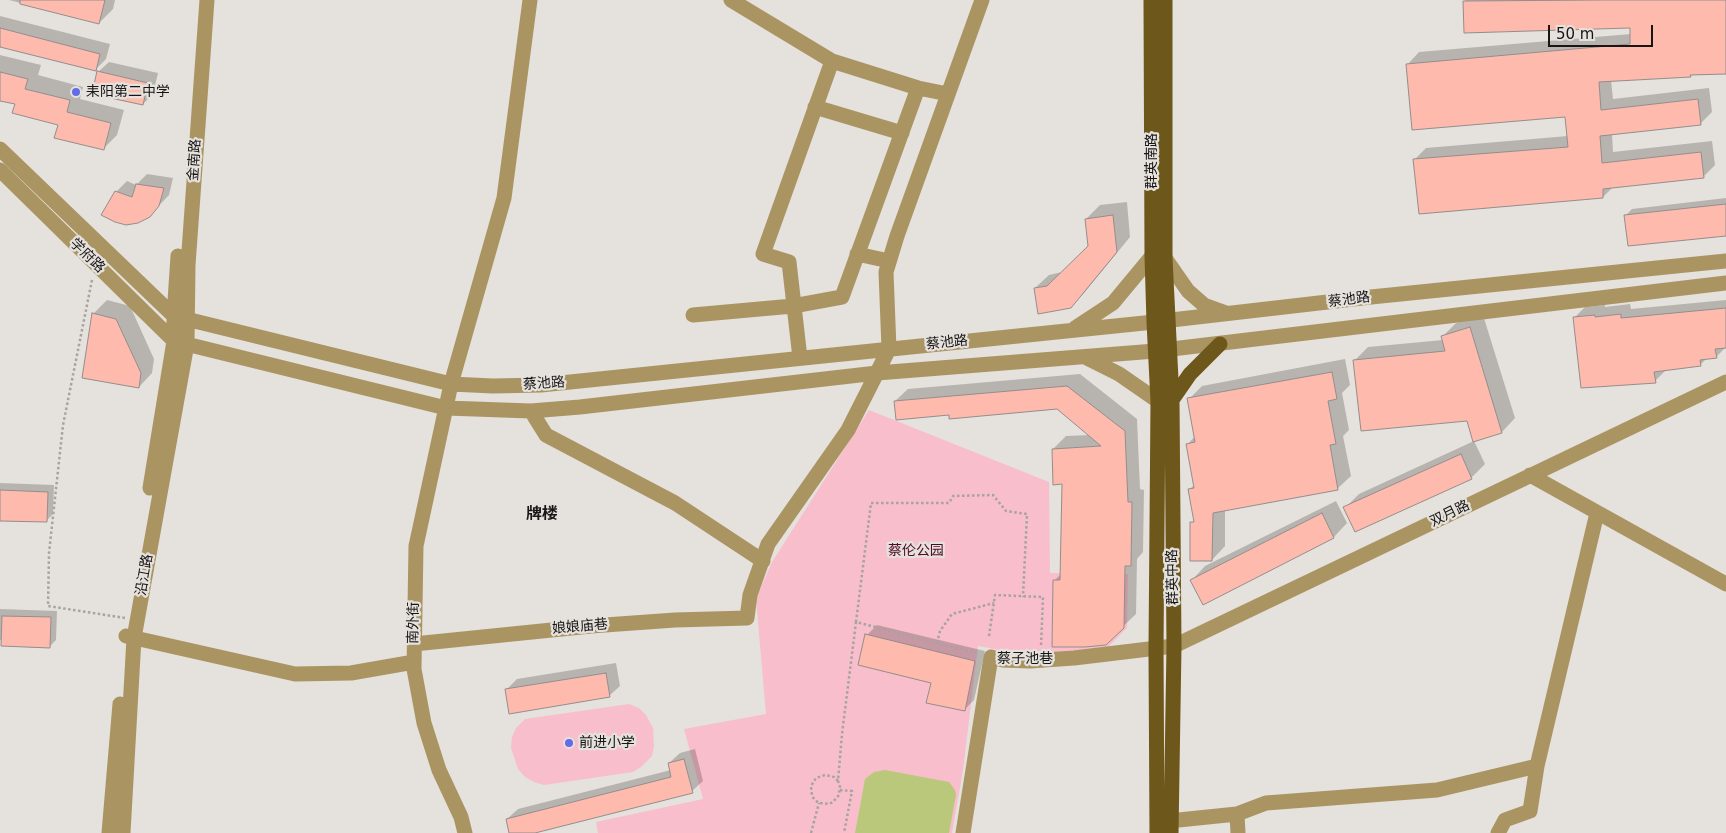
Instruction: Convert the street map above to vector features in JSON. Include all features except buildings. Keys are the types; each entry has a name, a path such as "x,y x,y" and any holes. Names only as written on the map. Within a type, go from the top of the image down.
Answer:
{"main road":[{"name":"群英南路","path":"1151,0 1160,322"},
{"name":"群英南路","path":"1158,257 1165,0"},
{"name":"群英中路","path":"1160,322 1165,400 1174,646 1164,827"},
{"path":"1165,400 1220,344"},
{"name":"群英中路","path":"1164,827 1156,649 1165,400"}],"street":[{"name":"金南路","path":"180,318 200,0"},
{"name":"金南路","path":"180,318 188,264 207,0"},
{"name":"南外街","path":"465,833 461,817 439,770 424,724 414,662 416,546 450,384 504,198 530,0"},
{"path":"731,0 832,62 918,88 948,94"},
{"path":"531,411 546,435 675,503 763,561 768,544 848,430 889,349 886,272 982,0"},
{"path":"800,358 789,262 763,254 832,62"},
{"path":"693,315 794,306 842,297 918,88"},
{"path":"815,107 902,133"},
{"name":"学府路","path":"0,149 180,318"},
{"name":"学府路","path":"0,170 95,264 181,342"},
{"path":"858,254 889,261"},
{"path":"1072,330 1113,303 1158,257 1188,291 1204,305 1227,314"},
{"name":"蔡池路","path":"180,318 450,384 493,386 541,385 1160,322 1371,297 1726,261"},
{"name":"蔡池路","path":"181,342 446,408 531,411 877,373 1220,344 1726,283"},
{"name":"沿江路","path":"109,833 130,637 181,342 180,318"},
{"name":"沿江路","path":"123,833 130,637 129,619 181,342"},
{"path":"1083,356 1104,365 1165,400"},
{"name":"双月路","path":"1174,646 1726,382"},
{"path":"1530,475 1726,584"},
{"path":"1498,833 1505,820 1530,811 1537,766 1597,513"},
{"name":"娘娘庙巷","path":"414,644 591,626 675,620 747,618 750,595 763,561"},
{"path":"130,637 295,674 351,673 414,662"},
{"name":"蔡子池巷","path":"964,833 991,657 1004,660 1030,661 1074,658 1174,646"},
{"path":"1164,827 1238,814 1266,803 1437,790 1537,766"},
{"path":"1238,814 1238,833"}],"path":[{"path":"95,264 63,425 48,553 48,606 129,619"},
{"path":"838,781 834,777 825,774 816,778 811,791 815,800 819,803 828,804 833,802 839,795 840,790 838,781 842,734 871,503 949,504 953,496 993,495 1006,511 1027,514 1023,596"},
{"path":"989,636 995,595 1043,597 1041,646"},
{"path":"937,643 940,631 952,614 994,604"},
{"path":"856,622 991,657"},
{"path":"840,790 852,790 844,833"},
{"path":"811,833 819,803"}],"green space":[{"name":"蔡伦公园","path":"869,410 1049,482 1050,573 1128,574 1127,628 1104,651 1016,653 978,646 963,770 952,833 598,833 596,822 703,799 684,729 766,714 756,599 772,562"},
{"path":"629,704 639,708 646,715 653,728 654,746 652,756 633,772 544,785 525,777 518,769 511,748 512,737 516,728 525,719"}],"shaded area":[{"path":"885,770 949,782 956,795 949,833 855,833 865,779 874,772"}],"place":[{"name":"耒阳第二中学","path":"76,92"},
{"name":"前进小学","path":"569,743"}],"district":[{"name":"牌楼","path":"542,515"}]}
